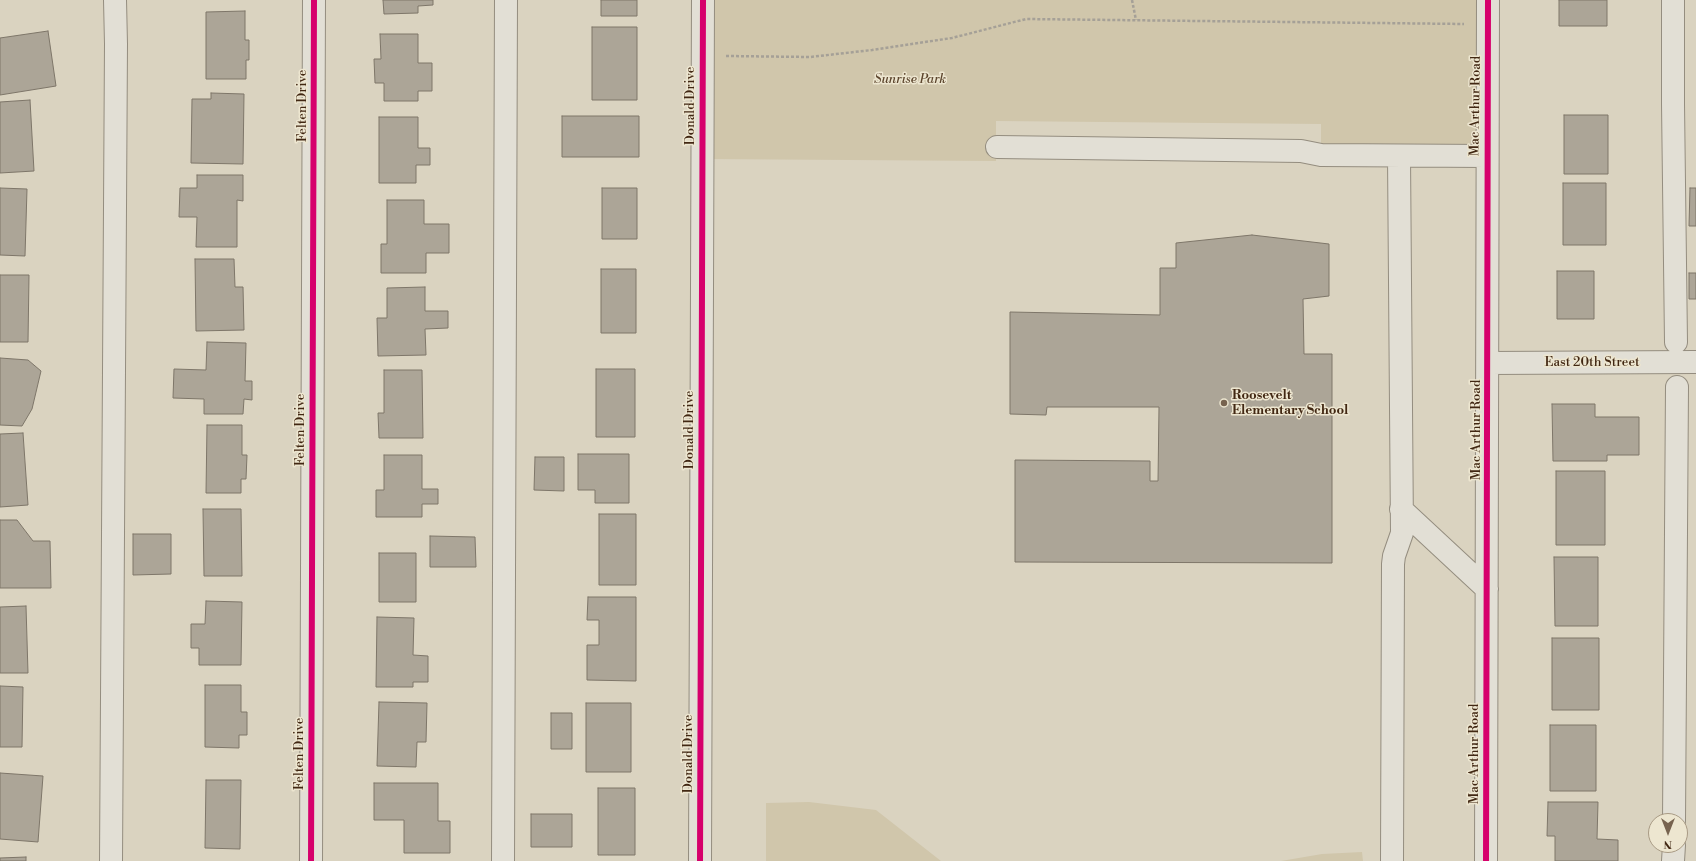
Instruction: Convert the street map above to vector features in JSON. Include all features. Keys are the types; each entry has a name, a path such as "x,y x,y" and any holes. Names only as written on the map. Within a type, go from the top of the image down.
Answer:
{"street":[{"path":"111,861 116,44 115,0"},
{"name":"Felten Drive","path":"310,861 314,0"},
{"path":"503,861 506,0"},
{"name":"Donald Drive","path":"700,861 703,0"},
{"name":"Mac Arthur Road","path":"1486,861 1488,0"},
{"path":"1673,0 1676,342"},
{"path":"997,147 1301,151 1321,155 1487,156"},
{"path":"1392,861 1393,564 1394,556 1402,533 1399,156"},
{"name":"East 20th Street","path":"1488,363 1696,362"},
{"path":"1674,813 1677,388"},
{"path":"1402,509 1487,589"}],"path":[{"path":"1132,0 1136,20"},
{"path":"702,54 736,57 810,57 872,50 952,38 1026,19 1488,25"}],"green space":[{"name":"Sunrise Park","path":"703,0 1488,0 1487,156 1321,155 1321,124 996,121 996,161 702,159"},
{"path":"809,802 876,810 941,861 766,861 766,803"},
{"path":"1362,852 1363,861 1281,861 1322,854"}],"building":[{"path":"383,0 433,0 433,5 418,6 418,13 384,14"},
{"path":"601,0 637,0 637,16 601,16"},
{"path":"1559,0 1607,0 1607,26 1559,26"},
{"path":"245,11 245,40 249,40 249,60 246,60 246,79 206,79 206,12"},
{"path":"592,27 637,27 637,100 592,100"},
{"path":"48,31 56,86 0,95 0,38"},
{"path":"380,34 418,34 418,63 432,63 432,91 418,91 418,101 384,101 384,83 375,83 374,59 381,59"},
{"path":"211,93 244,94 243,164 191,163 192,99 211,99"},
{"path":"30,100 34,171 0,173 0,102"},
{"path":"1564,115 1608,115 1608,174 1564,174"},
{"path":"562,116 639,116 639,157 562,157"},
{"path":"379,117 418,117 418,148 430,148 430,165 416,165 416,183 379,183"},
{"path":"197,175 243,175 243,201 237,200 237,247 196,247 197,217 179,217 180,188 197,188"},
{"path":"1563,183 1606,183 1606,245 1563,245"},
{"path":"0,188 27,189 25,256 0,255"},
{"path":"602,188 637,188 637,239 602,239"},
{"path":"1690,188 1696,188 1696,226 1689,226"},
{"path":"387,200 424,200 424,224 449,224 449,253 426,253 426,273 381,273 381,244 387,244"},
{"name":"Roosevelt Elementary School","path":"1252,235 1329,244 1329,296 1303,299 1304,354 1332,354 1332,563 1015,562 1015,460 1150,461 1150,481 1158,481 1159,407 1047,407 1046,415 1010,414 1010,312 1160,315 1160,268 1176,268 1176,243"},
{"path":"195,259 234,259 235,287 243,287 244,330 196,331"},
{"path":"601,269 636,269 636,333 601,333"},
{"path":"1557,271 1594,271 1594,319 1557,319"},
{"path":"1689,273 1696,273 1696,299 1689,299"},
{"path":"0,275 29,275 28,342 0,342"},
{"path":"425,287 425,311 448,311 448,328 425,329 426,355 378,356 377,318 387,318 387,288"},
{"path":"207,342 246,343 245,381 252,381 252,400 244,399 243,414 204,414 204,399 173,398 174,369 206,370"},
{"path":"0,358 28,360 41,371 32,409 22,426 0,425"},
{"path":"596,369 635,369 635,437 596,437"},
{"path":"384,370 422,370 423,438 379,438 378,413 384,413"},
{"path":"1552,404 1595,404 1595,417 1639,417 1639,455 1607,455 1607,461 1553,461"},
{"path":"207,425 242,425 242,455 247,455 246,479 241,479 241,493 206,493"},
{"path":"23,433 28,505 0,507 0,434"},
{"path":"578,454 629,454 629,503 595,503 595,490 578,490"},
{"path":"384,455 422,455 422,489 438,489 438,504 422,504 422,517 376,517 376,490 384,490"},
{"path":"535,457 564,457 564,491 534,490"},
{"path":"1556,471 1605,471 1605,545 1556,545"},
{"path":"203,509 241,509 242,576 204,576"},
{"path":"599,514 636,514 636,585 599,585"},
{"path":"0,520 17,520 33,541 50,541 51,588 0,588"},
{"path":"133,534 171,534 171,574 133,575"},
{"path":"430,536 475,537 476,567 430,567"},
{"path":"379,553 416,553 416,602 379,602"},
{"path":"1554,557 1598,557 1598,626 1555,626"},
{"path":"588,597 636,597 636,681 587,680 587,645 599,645 599,620 587,620"},
{"path":"206,601 242,602 241,665 199,665 199,648 191,648 191,624 205,624"},
{"path":"26,606 28,673 0,673 0,607"},
{"path":"377,617 414,618 413,655 428,656 428,682 413,682 413,687 376,687"},
{"path":"1552,638 1599,638 1599,710 1552,710"},
{"path":"205,685 241,685 241,712 247,712 247,735 239,735 239,748 205,747"},
{"path":"0,686 23,687 22,747 0,747"},
{"path":"379,702 427,703 426,742 417,742 416,767 377,766"},
{"path":"586,703 631,703 631,772 586,772"},
{"path":"551,713 572,713 572,749 551,749"},
{"path":"1550,725 1596,725 1596,791 1550,791"},
{"path":"0,773 43,776 38,842 0,839"},
{"path":"206,780 241,780 240,849 205,848"},
{"path":"374,783 438,783 438,821 450,821 450,853 404,853 404,820 374,820"},
{"path":"598,788 635,788 635,855 598,855"},
{"path":"1548,802 1598,802 1597,839 1618,840 1618,861 1555,861 1555,836 1547,836"},
{"path":"531,814 572,814 572,847 531,847"},
{"path":"26,857 26,861 0,861 0,858"}],"cycle path":[{"path":"311,861 314,0"},
{"path":"700,861 703,0"},
{"path":"1486,861 1488,0"}],"place":[{"name":"Roosevelt Elementary School","path":"1224,403"}]}
